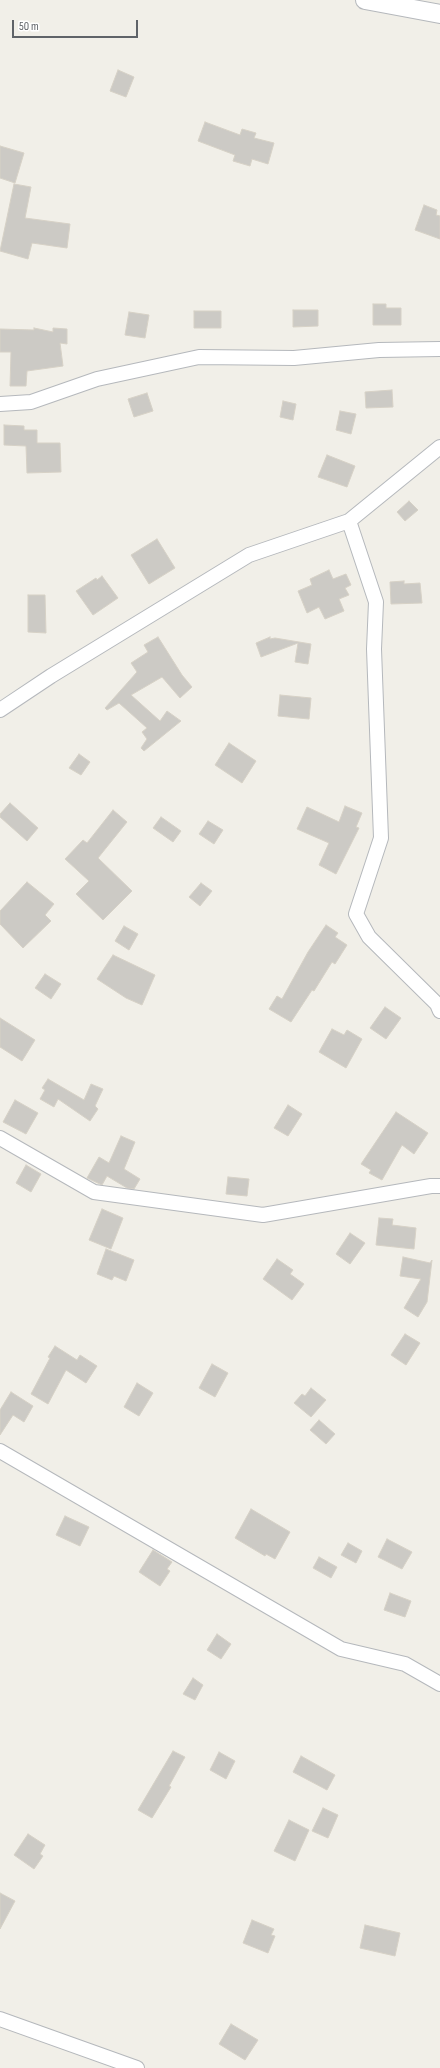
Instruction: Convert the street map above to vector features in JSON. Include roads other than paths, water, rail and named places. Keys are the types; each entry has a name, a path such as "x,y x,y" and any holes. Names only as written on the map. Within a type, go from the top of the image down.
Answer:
{"street":[{"path":"365,0 440,14"},
{"path":"0,404 31,402 97,379 200,357 294,358 379,350 440,349"},
{"path":"0,710 57,672 249,556 349,521 440,448"},
{"path":"349,521 376,602 374,648 381,838 356,914 369,937 437,1004 440,1011"},
{"path":"0,1138 94,1192 263,1215 431,1186 440,1186"},
{"path":"0,1451 342,1649 405,1664 440,1684"},
{"path":"0,2020 137,2068"}]}
